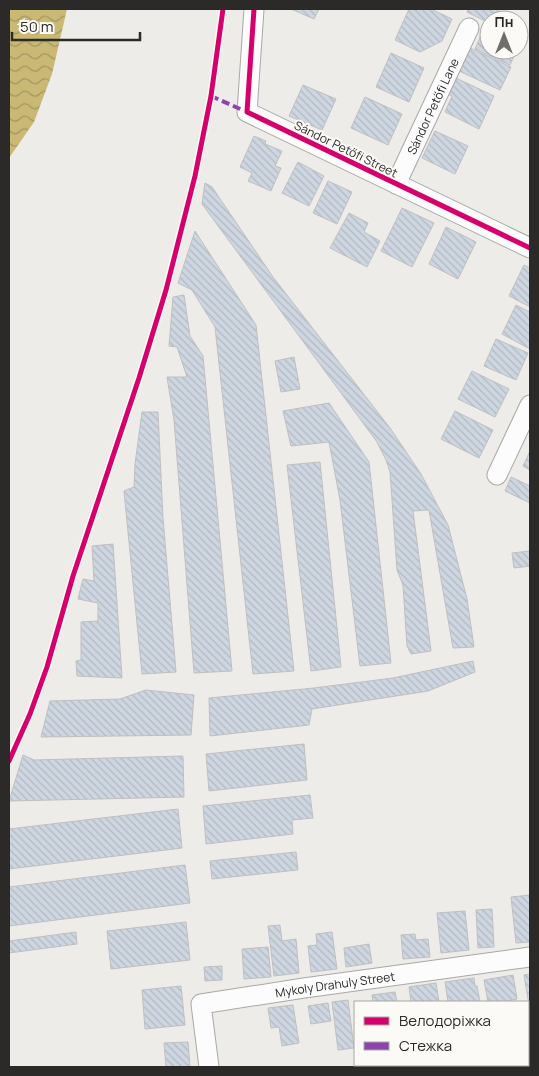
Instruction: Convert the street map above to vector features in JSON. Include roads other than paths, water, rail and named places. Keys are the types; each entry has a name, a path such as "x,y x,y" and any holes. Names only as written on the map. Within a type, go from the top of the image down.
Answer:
{"street":[{"name":"Sándor Petőfi Street","path":"254,9 247,112 530,248"},
{"name":"Sándor Petőfi Lane","path":"396,184 469,28"},
{"path":"498,475 530,404"},
{"name":"Mykoly Drahuly Street","path":"209,1067 201,1004 530,957"}],"water":[{"path":"9,9 67,9 52,74 34,122 9,158"}]}
